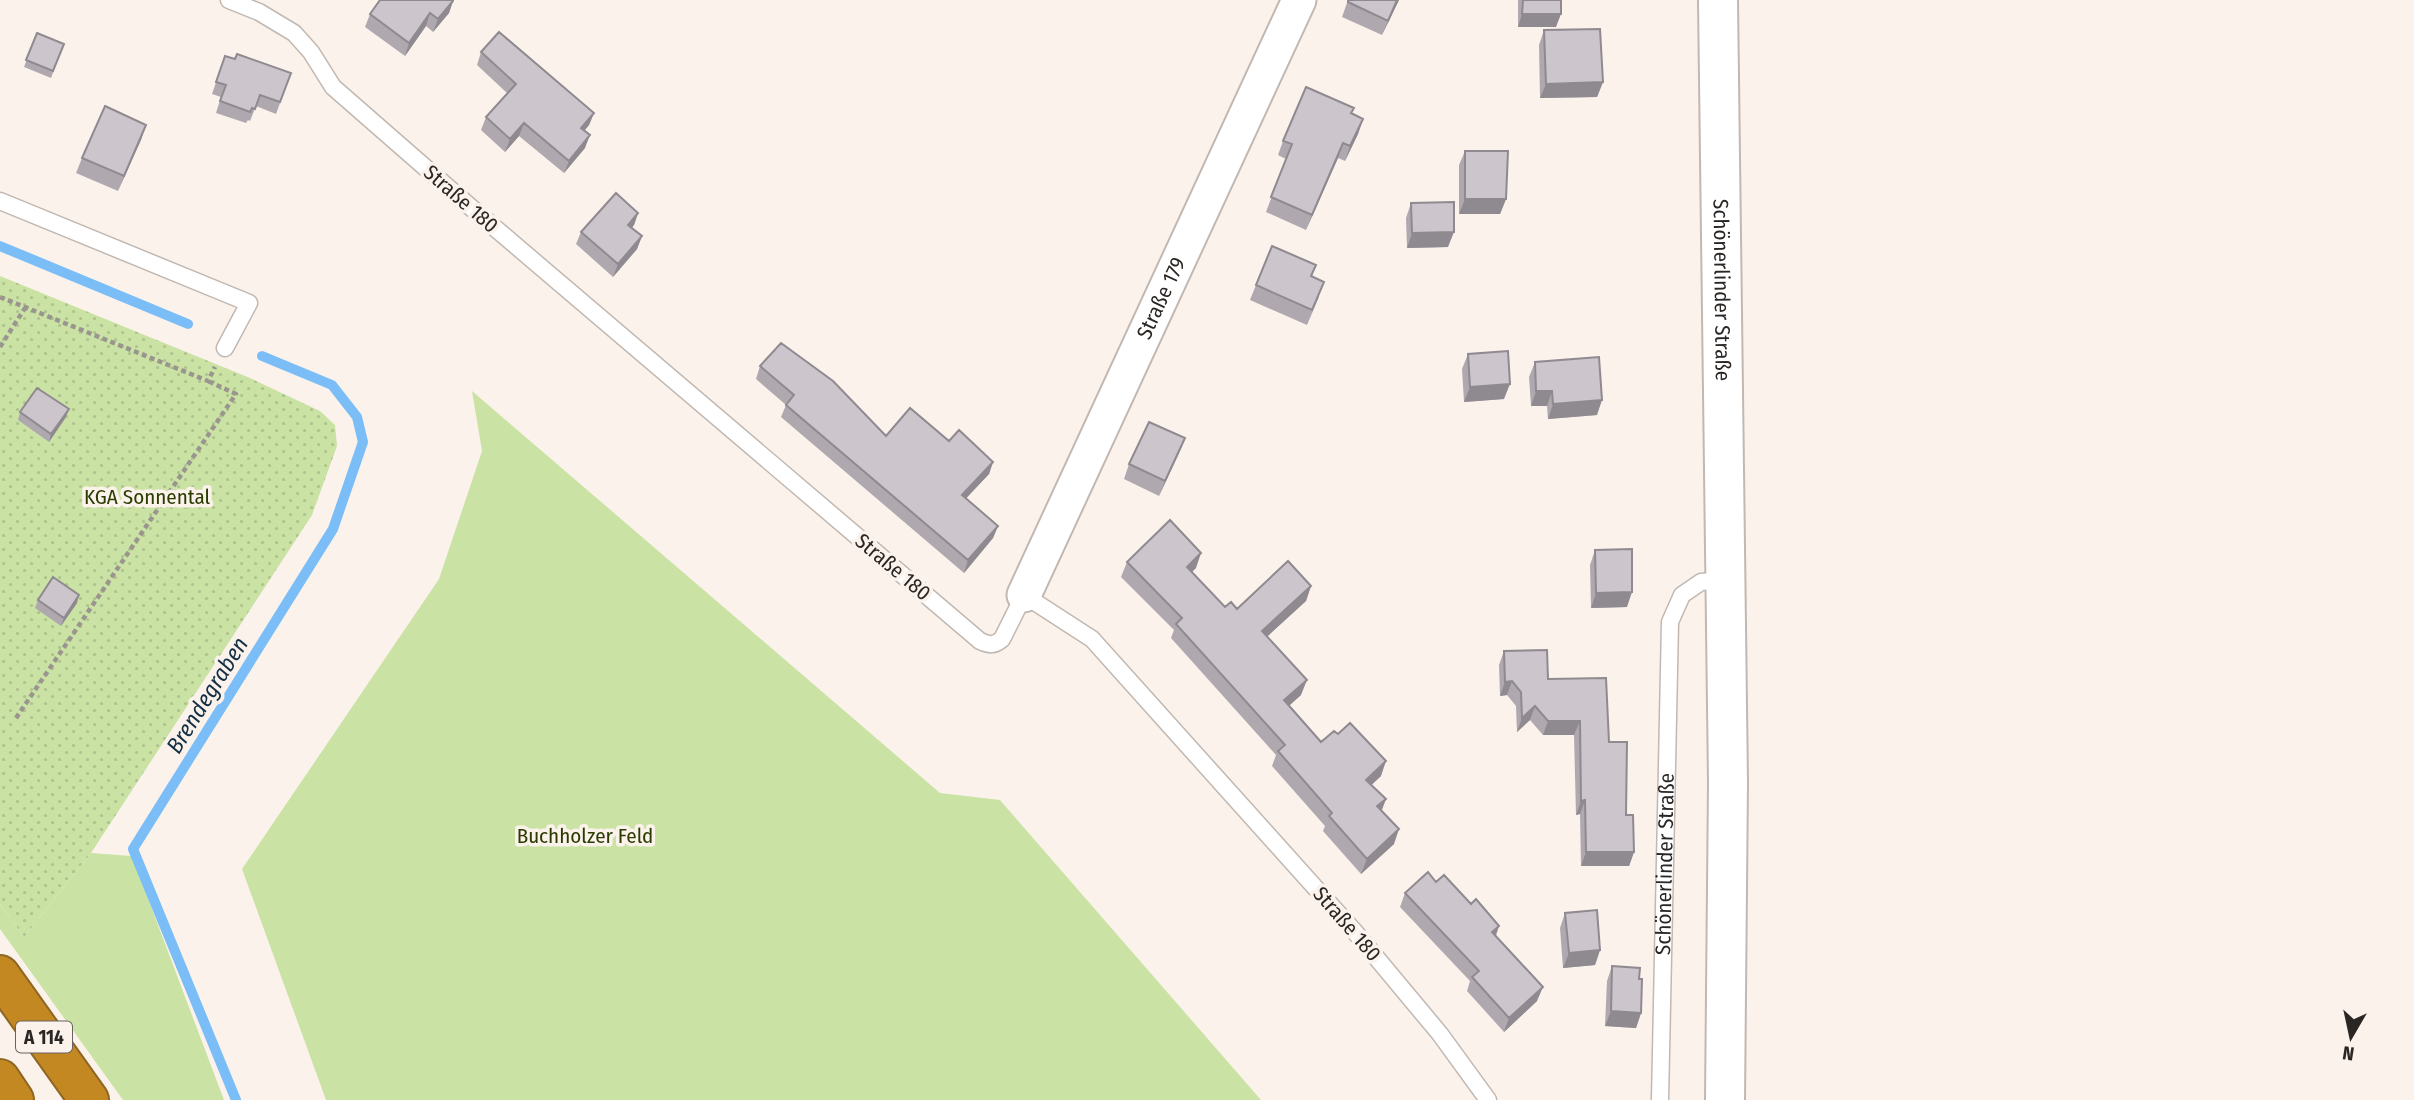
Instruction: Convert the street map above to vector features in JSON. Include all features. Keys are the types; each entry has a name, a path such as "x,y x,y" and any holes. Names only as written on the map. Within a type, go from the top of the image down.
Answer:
{"highway":[{"name":"A 114","path":"0,975 89,1100"},
{"name":"A 114","path":"0,1079 15,1100"}],"main road":[{"name":"Schönerlinder Straße","path":"1718,0 1728,783 1725,1100"}],"street":[{"name":"Straße 179","path":"1024,595 1299,0"}],"lane":[{"name":"Straße 180","path":"229,0 259,12 293,33 311,52 332,87 979,641 990,645 1002,639 1024,595 1092,639 1355,932 1440,1034 1488,1100"},
{"path":"0,201 249,303 225,348"},
{"name":"Schönerlinder Straße","path":"1660,1100 1670,622 1682,595 1701,582 1726,580"}],"path":[{"path":"0,297 236,394 16,718"},
{"path":"0,347 25,308"},
{"path":"208,381 225,348"}],"green space":[{"name":"KGA Sonnental","path":"0,276 250,378 320,411 335,425 337,446 312,515 91,853 24,937 0,904"},
{"name":"Buchholzer Feld","path":"472,391 940,793 1000,800 1261,1100 326,1100 242,869 439,579 482,451"},
{"path":"91,853 132,856 224,1100 123,1100 0,929 0,904 24,937"}],"building":[{"path":"380,0 453,1 438,19 430,13 409,43 370,14"},
{"path":"1348,0 1397,0 1388,21"},
{"path":"1523,0 1561,0 1561,14 1522,14"},
{"path":"1600,29 1603,82 1546,84 1544,30"},
{"path":"499,32 594,113 581,128 590,135 569,161 524,123 510,139 486,117 516,84 481,52"},
{"path":"37,33 64,44 53,71 26,60"},
{"path":"237,54 291,73 280,102 260,95 255,109 252,108 250,112 220,101 226,85 216,82 225,56 235,59"},
{"path":"1306,87 1354,108 1351,113 1363,119 1350,146 1343,143 1312,215 1271,197 1292,144 1283,141"},
{"path":"105,106 146,125 124,176 82,158"},
{"path":"1465,151 1508,151 1506,199 1465,199"},
{"path":"616,193 638,213 628,225 642,236 618,264 581,232"},
{"path":"1454,202 1454,232 1412,233 1411,203"},
{"path":"1272,246 1316,265 1311,276 1324,282 1312,310 1256,285"},
{"path":"781,343 833,381 886,436 910,408 949,441 959,430 993,462 962,495 998,526 968,560 786,405 794,395 760,366"},
{"path":"1508,351 1510,384 1470,387 1468,354"},
{"path":"1599,357 1602,400 1553,404 1552,391 1536,391 1535,362"},
{"path":"37,388 69,409 51,434 20,412"},
{"path":"1149,422 1185,438 1165,481 1129,464"},
{"path":"1170,520 1201,553 1187,567 1225,607 1231,602 1237,609 1288,561 1311,586 1262,631 1307,680 1284,700 1321,742 1334,731 1338,734 1350,723 1386,761 1366,780 1386,799 1377,806 1399,829 1367,859 1329,816 1332,813 1278,751 1285,745 1176,624 1182,618 1127,562"},
{"path":"1632,549 1632,592 1596,593 1595,550"},
{"path":"53,577 79,595 64,618 38,600"},
{"path":"1547,650 1548,679 1606,678 1609,742 1627,742 1626,815 1633,815 1634,852 1586,852 1585,800 1581,801 1580,721 1548,721 1535,706 1522,718 1521,692 1512,681 1505,682 1504,651"},
{"path":"1428,872 1436,882 1444,875 1471,904 1476,899 1499,926 1492,932 1543,987 1509,1018 1472,977 1479,971 1405,893"},
{"path":"1597,910 1600,950 1569,953 1565,913"},
{"path":"1612,966 1640,968 1641,1013 1611,1011"}],"waterway":[{"name":"Brendegraben","path":"0,246 188,324"},
{"name":"Brendegraben","path":"236,1100 133,849 333,529 363,442 357,417 332,385 262,356"}]}
